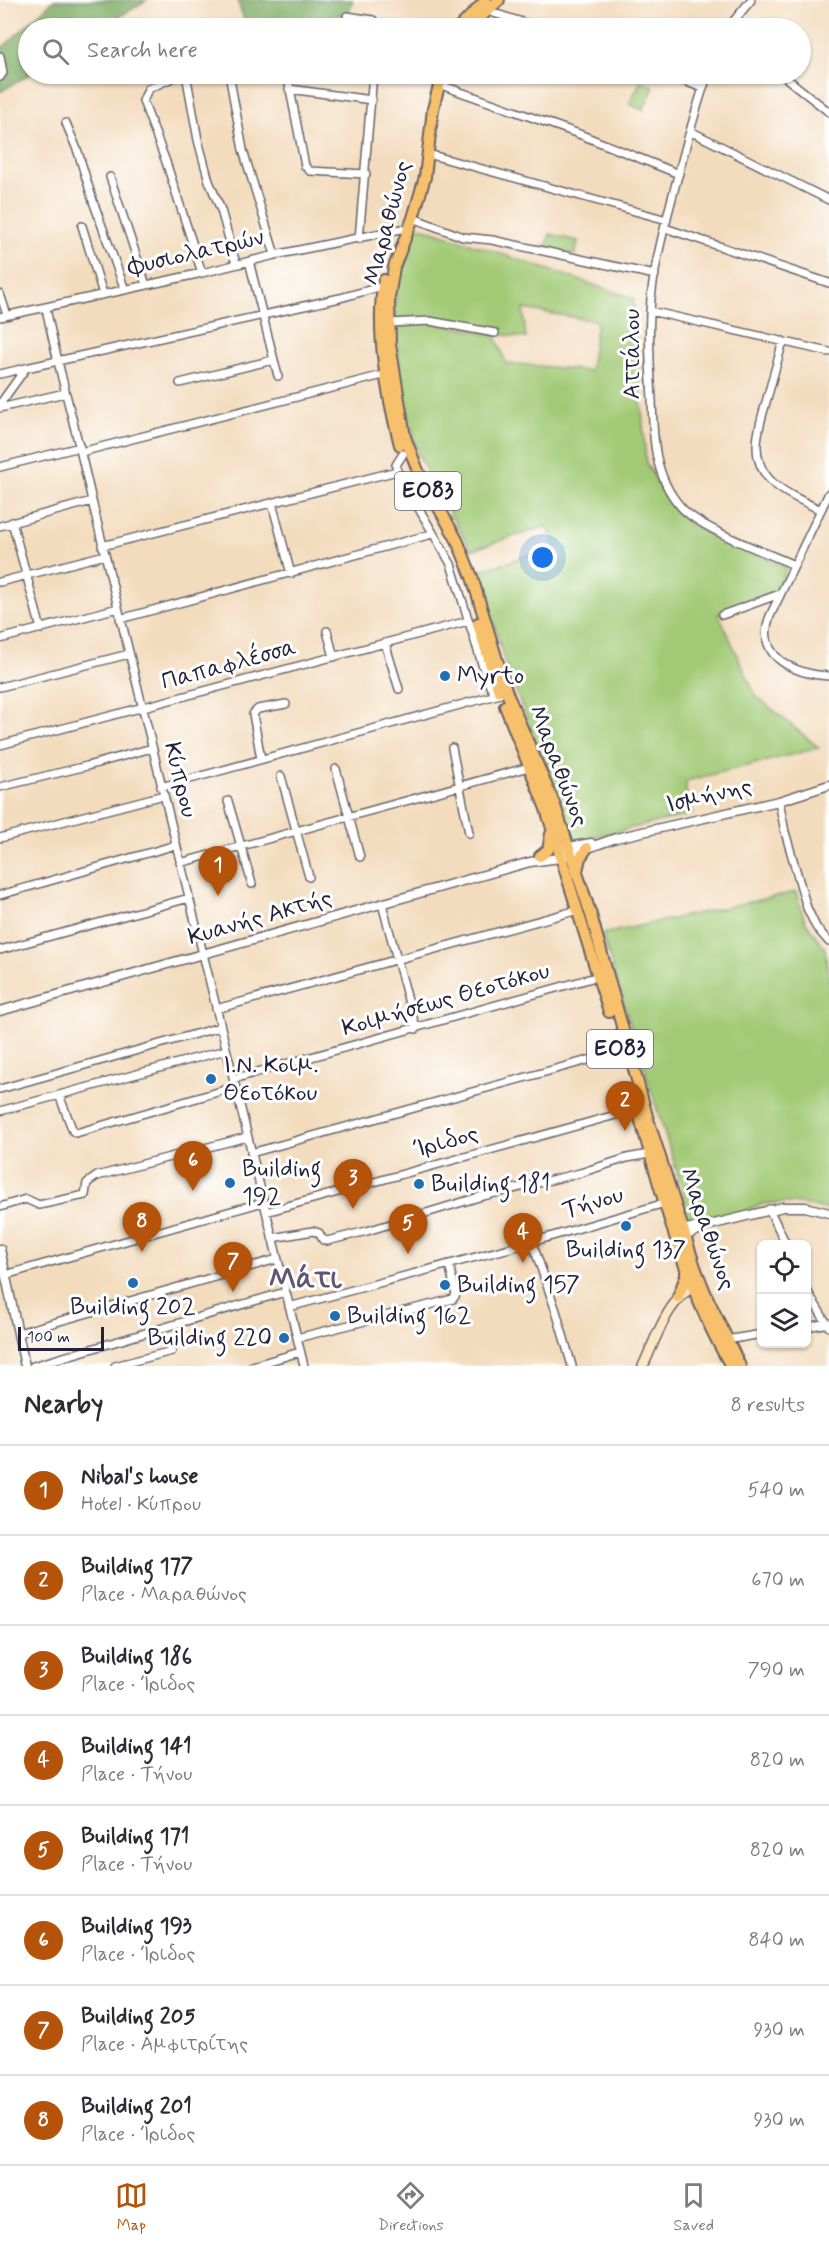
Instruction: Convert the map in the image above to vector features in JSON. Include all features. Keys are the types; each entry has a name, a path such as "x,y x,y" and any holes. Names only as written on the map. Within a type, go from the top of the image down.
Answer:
{"main road":[{"path":"471,18 486,5 499,0"},
{"path":"476,18 486,5"},
{"name":"Μαραθώνος","path":"435,84 426,106 415,189 388,265 383,286 380,322 395,425 403,454 462,568 500,694 552,827 577,875 597,933 614,1004 680,1233 711,1331 731,1366"},
{"name":"Μαραθώνος","path":"437,84 421,190 393,274 389,298 388,322 401,414 410,454 457,540 468,565 507,693 555,806 578,910 621,1051 649,1154 665,1203 680,1233 686,1271 697,1285 740,1366"},
{"path":"535,859 549,847 552,827"},
{"path":"577,875 580,858 593,846"},
{"path":"643,1366 678,1297 686,1271"},
{"path":"678,1297 697,1285"}],"street":[{"path":"736,18 751,0"},
{"path":"486,5 517,18"},
{"path":"347,16 360,18"},
{"path":"0,56 3,73 0,77"},
{"path":"159,84 148,89 144,104 166,162 202,273"},
{"path":"188,84 198,140 236,264"},
{"path":"231,84 243,150 276,255"},
{"path":"288,84 304,166 307,169 366,174"},
{"path":"359,239 373,84"},
{"path":"455,84 679,174"},
{"path":"692,84 703,88"},
{"name":"Αττάλου","path":"704,84 690,131 655,275 650,311 654,443 658,464 666,485 679,505 692,517 794,565"},
{"path":"794,84 829,112"},
{"path":"289,89 372,100"},
{"path":"66,123 125,290"},
{"path":"690,131 829,200"},
{"path":"428,154 666,224 829,283"},
{"path":"110,177 146,285"},
{"path":"413,218 463,237 500,241 655,275"},
{"path":"82,226 103,294"},
{"name":"Φυσιολατρών","path":"4,316 401,229"},
{"path":"249,261 278,376"},
{"path":"0,375 340,298 383,286"},
{"path":"0,294 4,316"},
{"name":"Κύπρου","path":"46,308 102,546 304,1366"},
{"path":"650,311 829,352"},
{"path":"388,322 430,321 495,333"},
{"path":"783,341 757,436 758,459 763,471 773,483 821,510"},
{"path":"180,383 273,360"},
{"path":"0,404 26,368"},
{"path":"0,467 81,450 387,374"},
{"path":"0,408 65,393"},
{"path":"403,454 396,465 397,471 451,564 487,680 493,692 500,694"},
{"path":"102,546 397,471"},
{"path":"829,493 780,594 767,625 766,634 770,648 780,661 795,670 829,676"},
{"path":"0,526 92,501"},
{"path":"272,503 291,574"},
{"path":"12,522 41,629"},
{"path":"120,619 432,534"},
{"path":"0,582 105,555"},
{"path":"722,615 780,594"},
{"path":"0,639 118,608"},
{"name":"Παπαφλέσσα","path":"0,745 468,621"},
{"path":"327,631 334,657"},
{"path":"385,643 399,689"},
{"path":"0,687 129,654"},
{"path":"161,787 500,694"},
{"path":"261,759 253,714 258,709 286,704"},
{"path":"0,787 152,748"},
{"path":"452,748 469,833"},
{"path":"180,863 529,766"},
{"path":"336,769 360,857"},
{"path":"281,776 309,877"},
{"name":"Ισμήνης","path":"564,852 711,815 779,801 829,785"},
{"path":"0,838 164,795"},
{"path":"228,801 252,884"},
{"path":"779,801 785,832 807,908 816,927 829,942"},
{"path":"0,895 176,845"},
{"name":"Κυανής Ακτής","path":"0,1011 564,852"},
{"path":"0,950 189,898"},
{"path":"382,904 416,1029"},
{"path":"216,1010 578,910"},
{"name":"Κοιμήσεως Θεοτόκου","path":"233,1079 599,976"},
{"path":"0,1089 220,1027"},
{"path":"0,1111 226,1050"},
{"path":"251,1154 621,1051"},
{"path":"59,1095 73,1131 76,1133 235,1087"},
{"name":"Ίριδος","path":"266,1212 637,1109"},
{"path":"0,1207 26,1199 39,1205 85,1195 87,1183 97,1176 247,1137"},
{"path":"272,1238 314,1231 327,1241 479,1197 649,1154"},
{"path":"5,1275 263,1202"},
{"name":"Τήνου","path":"289,1307 532,1242 665,1203"},
{"path":"680,1233 769,1209 797,1206 829,1213"},
{"path":"769,1209 784,1240"},
{"path":"532,1242 572,1366"},
{"path":"0,1249 25,1366"},
{"path":"18,1333 277,1259"},
{"path":"297,1338 453,1299 456,1295 448,1264"},
{"path":"33,1366 285,1292"},
{"path":"810,1294 828,1325 811,1327"},
{"path":"726,1340 757,1335"},
{"path":"115,1366 172,1351"},
{"path":"252,1366 300,1352"}],"green space":[{"path":"54,0 147,0 117,18 35,18"},
{"path":"237,0 353,0 348,14 325,18 243,18"},
{"path":"18,33 18,81 0,92 0,50"},
{"path":"639,84 654,87 643,110 629,104"},
{"path":"415,225 633,298 646,463 670,504 690,524 723,541 787,567 777,591 718,613 756,696 819,748 686,781 686,791 693,814 579,840 570,836 558,799 506,666 479,571 556,546 547,526 471,550 417,452 402,387 395,325 430,322 495,335 506,363 590,371 597,321 523,309 526,338 498,334 445,321 394,320 398,283"},
{"path":"550,234 578,241 575,255 546,248"},
{"path":"796,892 805,921 825,949 829,982 829,1210 803,1204 777,1203 759,1205 733,1218 686,1221 679,1198 684,1196 682,1188 602,934"}],"place":[{"name":"Myrto","path":"445,676"},
{"name":"Nibal's house","path":"218,896"},
{"name":"Ι.Ν. Κοιμ. Θεοτόκου","path":"211,1079"},
{"name":"Building 177","path":"625,1131"},
{"name":"Building 192","path":"230,1183"},
{"name":"Building 181","path":"419,1184"},
{"name":"Building 193","path":"193,1191"},
{"name":"Building 186","path":"353,1209"},
{"name":"Building 137","path":"626,1226"},
{"name":"Building 201","path":"142,1252"},
{"name":"Building 171","path":"408,1254"},
{"name":"Building 141","path":"523,1263"},
{"name":"Building 202","path":"133,1283"},
{"name":"Building 157","path":"445,1285"},
{"name":"Building 205","path":"233,1292"},
{"name":"Building 162","path":"335,1316"},
{"name":"Building 220","path":"284,1338"}],"district":[{"name":"Μάτι","path":"305,1279"}]}
